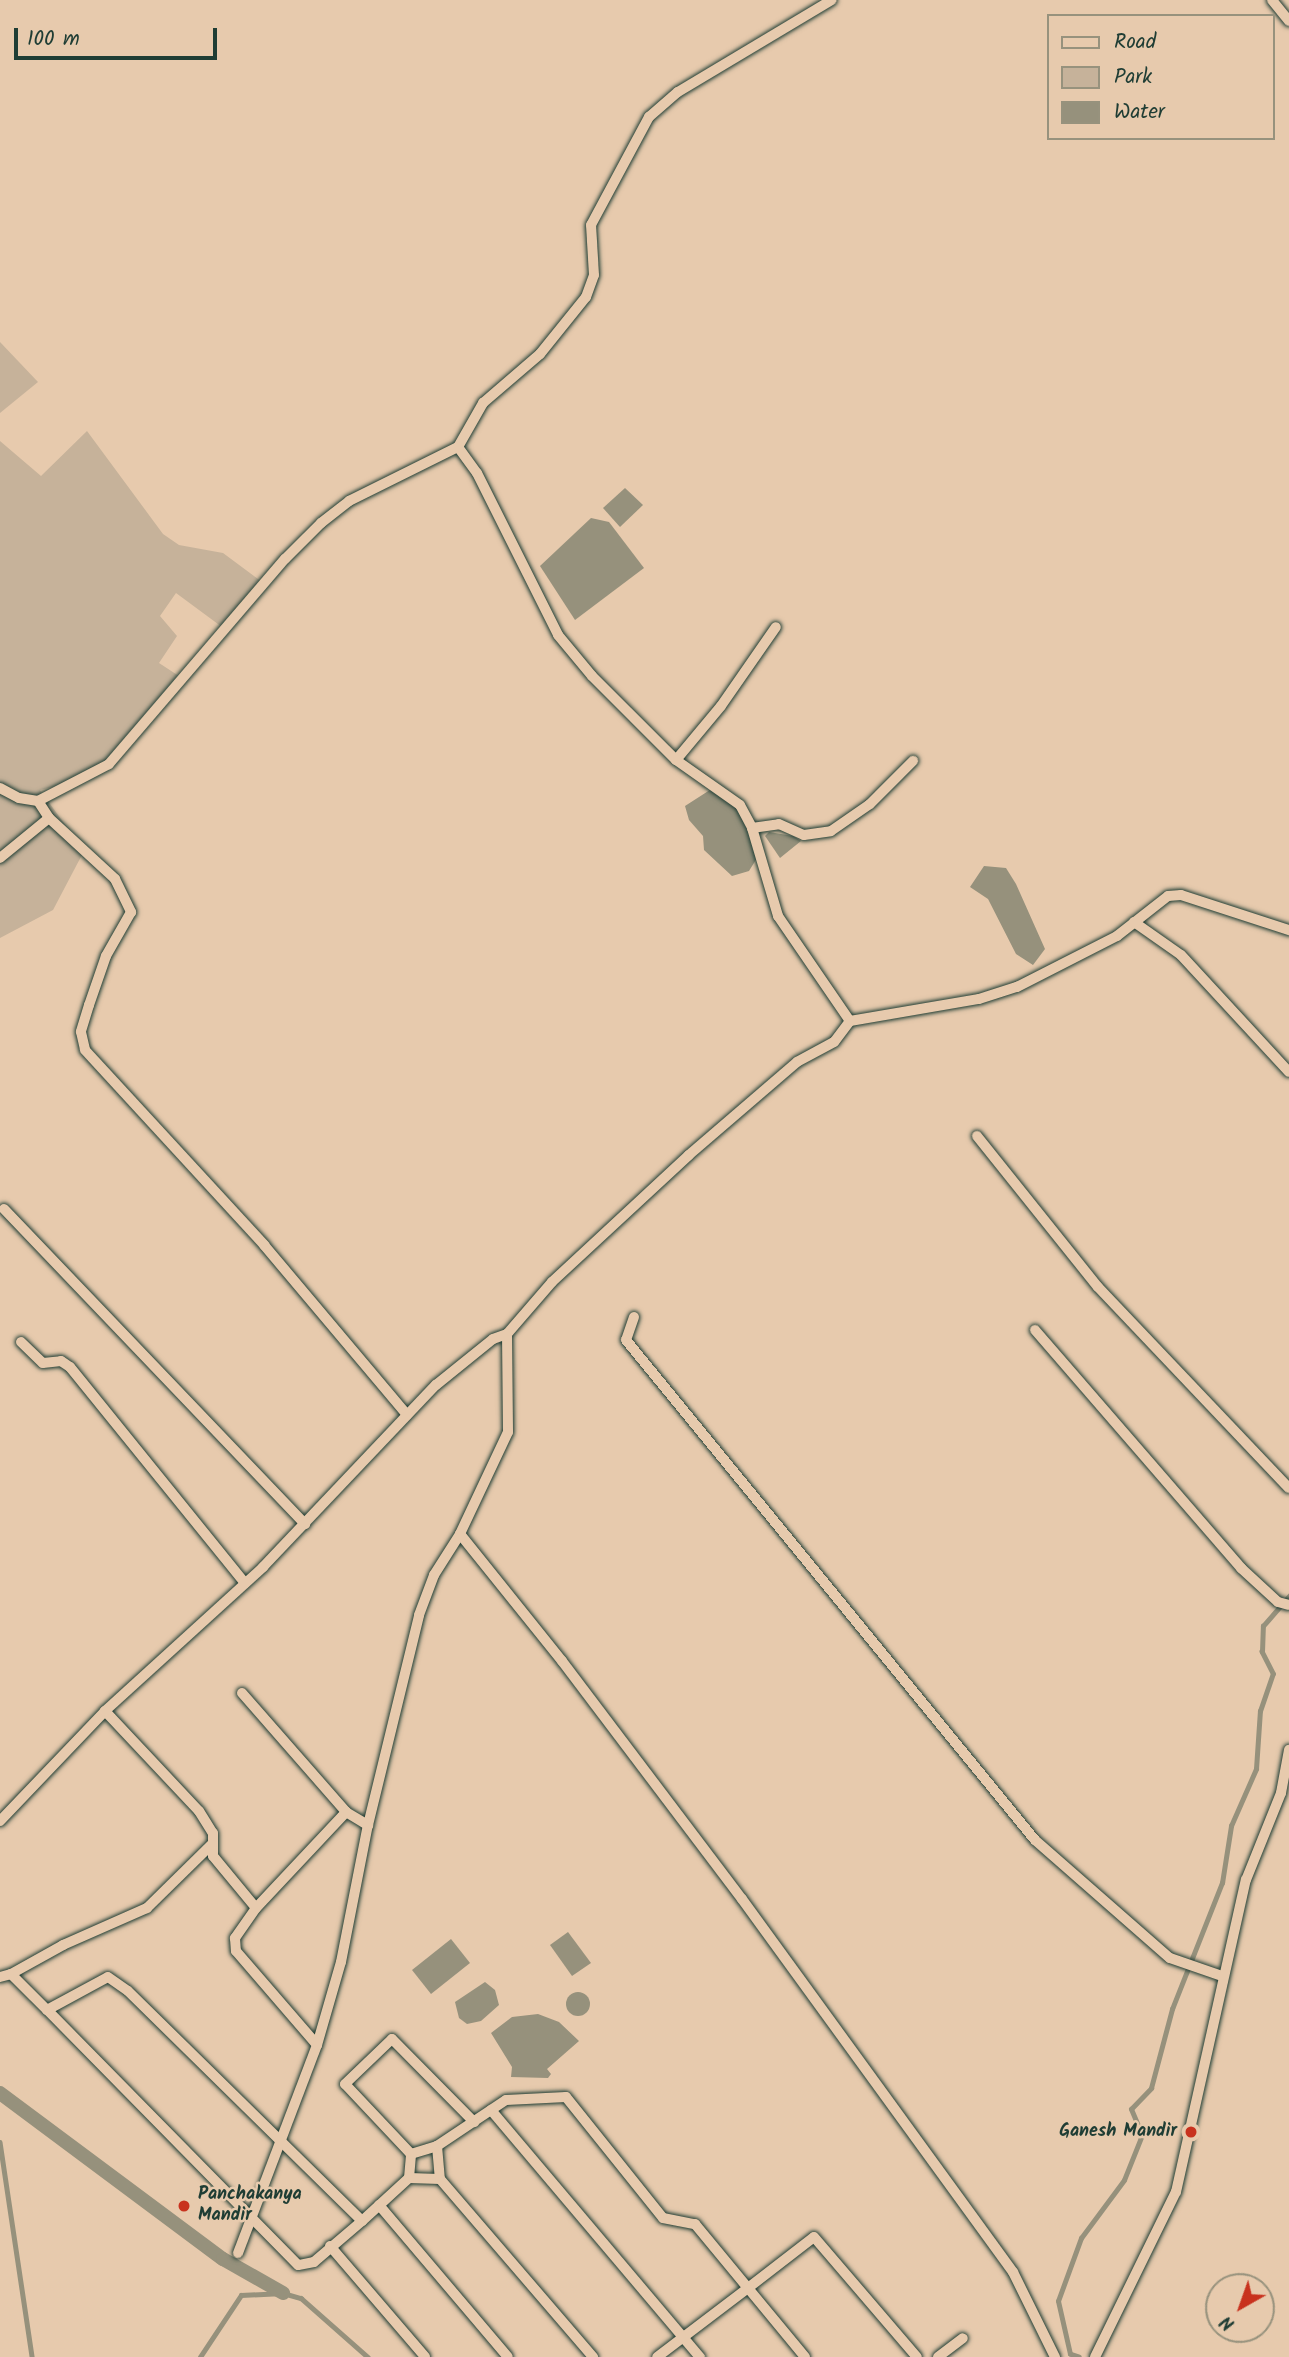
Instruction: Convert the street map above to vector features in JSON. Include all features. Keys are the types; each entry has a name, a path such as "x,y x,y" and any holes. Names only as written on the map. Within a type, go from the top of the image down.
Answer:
{"street":[{"path":"0,788 19,798 38,801 109,764 285,559 321,523 349,501 458,447 483,403 540,354 586,297 594,275 590,225 649,117 678,92 831,0"},
{"path":"1272,0 1289,21"},
{"path":"458,447 477,473 558,635 592,676 676,760 735,800 752,828 778,916 849,1021"},
{"path":"676,760 776,627"},
{"path":"752,828 779,824 804,835 831,831 870,804 913,761"},
{"path":"38,801 49,818 115,879 131,912 106,956 89,1005 81,1032 85,1050 255,1235 407,1415"},
{"path":"0,858 49,818"},
{"path":"0,1821 105,1711 245,1583 305,1524 436,1385 493,1339 507,1334 552,1282 690,1155 797,1062 834,1042 849,1021 979,999 1017,987 1117,936 1168,896 1181,895 1289,930"},
{"path":"1134,922 1181,955 1289,1072"},
{"path":"977,1136 1098,1287 1289,1488"},
{"path":"4,1209 305,1524"},
{"path":"634,1318 626,1340 1035,1840 1130,1926 1181,1964 1222,1976"},
{"path":"1035,1330 1241,1568 1285,1604"},
{"path":"238,2253 317,2045 341,1962 368,1825 419,1615 434,1575 460,1534 508,1432 507,1334"},
{"path":"21,1342 43,1363 61,1361 70,1367 245,1583"},
{"path":"460,1534 562,1661 709,1856 1013,2272 1055,2357"},
{"path":"242,1693 346,1812 368,1825"},
{"path":"105,1711 199,1811 213,1833 213,1856 256,1908"},
{"path":"1095,2357 1176,2192 1222,1976 1246,1880 1281,1793 1289,1750"},
{"path":"317,2045 236,1951 235,1937 256,1908 346,1812"},
{"path":"211,1845 147,1908 63,1945 6,1976 47,2010 298,2265 314,2262 409,2178 411,2154 345,2084 392,2039 474,2122"},
{"path":"47,2010 100,1979 116,1981 362,2221"},
{"path":"411,2154 437,2146 506,2100 566,2097 663,2218 695,2224 805,2357"},
{"path":"491,2110 700,2357"},
{"path":"437,2146 440,2179 593,2357"},
{"path":"409,2178 440,2179"},
{"path":"379,2206 508,2357"},
{"path":"657,2357 814,2237 917,2357"},
{"path":"330,2246 425,2357"},
{"path":"938,2357 963,2338"}],"green space":[{"path":"0,342 38,382 0,413"},
{"path":"87,431 163,534 179,545 223,553 262,582 222,627 176,593 160,616 177,636 159,663 182,678 121,752 81,780 40,790 84,851 53,910 0,938 0,441 41,476"}],"water":[{"path":"625,488 643,505 620,527 603,508"},
{"path":"591,518 609,522 644,568 575,620 540,566"},
{"path":"713,788 733,799 751,823 757,858 749,871 732,876 704,850 703,836 689,820 685,806"},
{"path":"769,832 793,836 801,841 780,858 765,836"},
{"path":"984,866 1006,868 1016,884 1045,949 1033,965 1016,954 988,899 970,887"},
{"path":"568,1932 591,1963 572,1976 550,1945"},
{"path":"451,1939 470,1963 431,1994 412,1970"},
{"path":"485,1982 495,1990 499,2005 481,2021 467,2024 459,2018 455,2002"},
{"path":"578,1992 589,1999 590,2004 583,2015 578,2016 567,2009 566,2004 573,1993"},
{"path":"538,2014 559,2022 579,2041 547,2069 551,2074 548,2078 511,2077 512,2067 491,2033 512,2017"}],"waterway":[{"path":"1079,2357 1070,2354 1058,2301 1081,2238 1124,2180 1142,2135 1131,2109 1151,2088 1172,2009 1222,1883 1231,1826 1256,1769 1260,1711 1273,1674 1262,1652 1263,1626 1289,1596"},
{"path":"0,2093 223,2259 283,2293"},
{"path":"0,2142 32,2357"},
{"path":"200,2357 241,2295 283,2293 301,2298 368,2357"}],"place":[{"name":"Ganesh Mandir","path":"1191,2132"},
{"name":"Panchakanya Mandir","path":"184,2206"}]}
